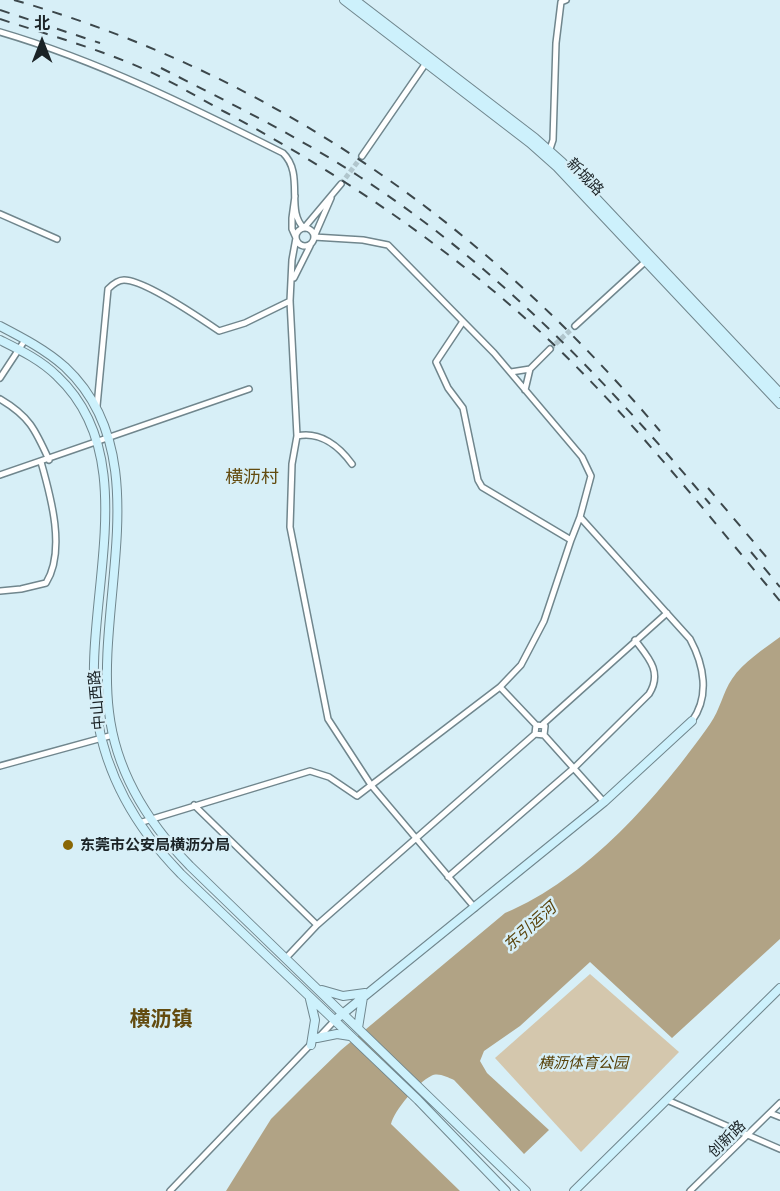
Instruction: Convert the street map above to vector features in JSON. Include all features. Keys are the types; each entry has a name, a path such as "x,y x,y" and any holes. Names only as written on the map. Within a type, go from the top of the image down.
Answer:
{"main road":[{"name":"新城路","path":"344,0 547,154 780,404"},
{"name":"新城路","path":"355,0 547,154 780,393"},
{"name":"中山西路","path":"0,326 64,366 97,406 110,438 118,489 106,685 113,735 124,770 150,820 190,866 426,1091 526,1191"},
{"name":"中山西路","path":"0,340 44,365 68,386 86,412 99,442 106,489 94,685 102,739 113,774 139,823 160,852 181,874 418,1100 506,1191"},
{"path":"335,1020 604,802 692,721"},
{"path":"317,987 342,996 366,994"},
{"path":"574,1191 780,988"},
{"path":"358,1028 366,994"},
{"path":"308,995 315,1020 310,1045"},
{"path":"317,1038 337,1034 350,1036"}],"street":[{"path":"547,154 553,140 556,43 563,1"},
{"path":"0,32 95,65 166,94 283,153 293,169 299,222 304,228 310,230 314,237"},
{"path":"362,156 426,63"},
{"path":"341,184 304,228 299,230 292,260 290,301 297,436 291,464 290,527 305,609 320,664 326,707 335,733 371,785 475,908"},
{"path":"296,196 291,225 296,238 303,246 310,244"},
{"path":"292,285 297,269 331,198"},
{"path":"0,214 57,239"},
{"path":"139,823 310,771 329,777 357,796 500,687 521,665 538,635 590,484 588,467 511,372 388,245 371,241 314,237"},
{"path":"574,326 646,261"},
{"path":"97,406 108,289 115,283 126,280 175,301 219,331 245,323 290,301"},
{"path":"462,323 436,362 448,388 463,408 478,480 482,487 571,540"},
{"path":"0,378 25,340"},
{"path":"525,390 530,369 550,350"},
{"path":"511,372 530,369"},
{"path":"0,475 49,460 249,389"},
{"path":"0,399 21,411 49,460"},
{"path":"297,436 310,435 322,438 342,452 352,464"},
{"path":"0,591 46,583 55,569 54,505 41,462"},
{"path":"580,517 690,639 698,655 703,699 700,710 692,721"},
{"path":"536,725 543,724 667,613"},
{"path":"448,877 574,767 647,697 653,687 653,666 635,640"},
{"path":"286,958 317,925 535,734 536,725 500,687"},
{"path":"543,724 547,731 544,735"},
{"path":"535,734 544,735 604,802"},
{"path":"0,766 113,735"},
{"path":"194,805 317,925"},
{"path":"170,1191 335,1020"},
{"path":"667,1100 780,1149"},
{"name":"创新路","path":"690,1191 780,1103"},
{"path":"770,1113 780,1117"}],"green space":[{"name":"横沥体育公园","path":"590,974 679,1052 581,1152 495,1058"}],"water":[{"name":"东引运河","path":"780,637 780,939 672,1038 590,962 520,1026 484,1051 480,1061 487,1073 549,1130 524,1154 454,1080 443,1075 426,1079 413,1090 391,1124 460,1191 226,1191 271,1119 341,1050 505,913 565,879 620,832 645,806 690,751 713,719 729,684 737,673 754,656"}],"tunnel":[{"path":"341,184 362,156"},
{"path":"550,349 575,326"}],"railway":[{"path":"14,0 109,31 200,70 287,115 369,166 448,224 522,288 593,357 660,431"},
{"path":"0,10 100,43"},
{"path":"0,19 110,55 166,80 307,159 425,237 535,327 600,391 632,425 780,601"},
{"path":"161,68 312,147 410,211 458,248 547,327 590,370 631,413 710,504"},
{"path":"708,488 768,559"},
{"path":"751,552 780,587"}],"place":[{"name":"东莞市公安局横沥分局","path":"68,845"}],"district":[{"name":"横沥村","path":"252,477"},
{"name":"横沥镇","path":"161,1020"}]}
